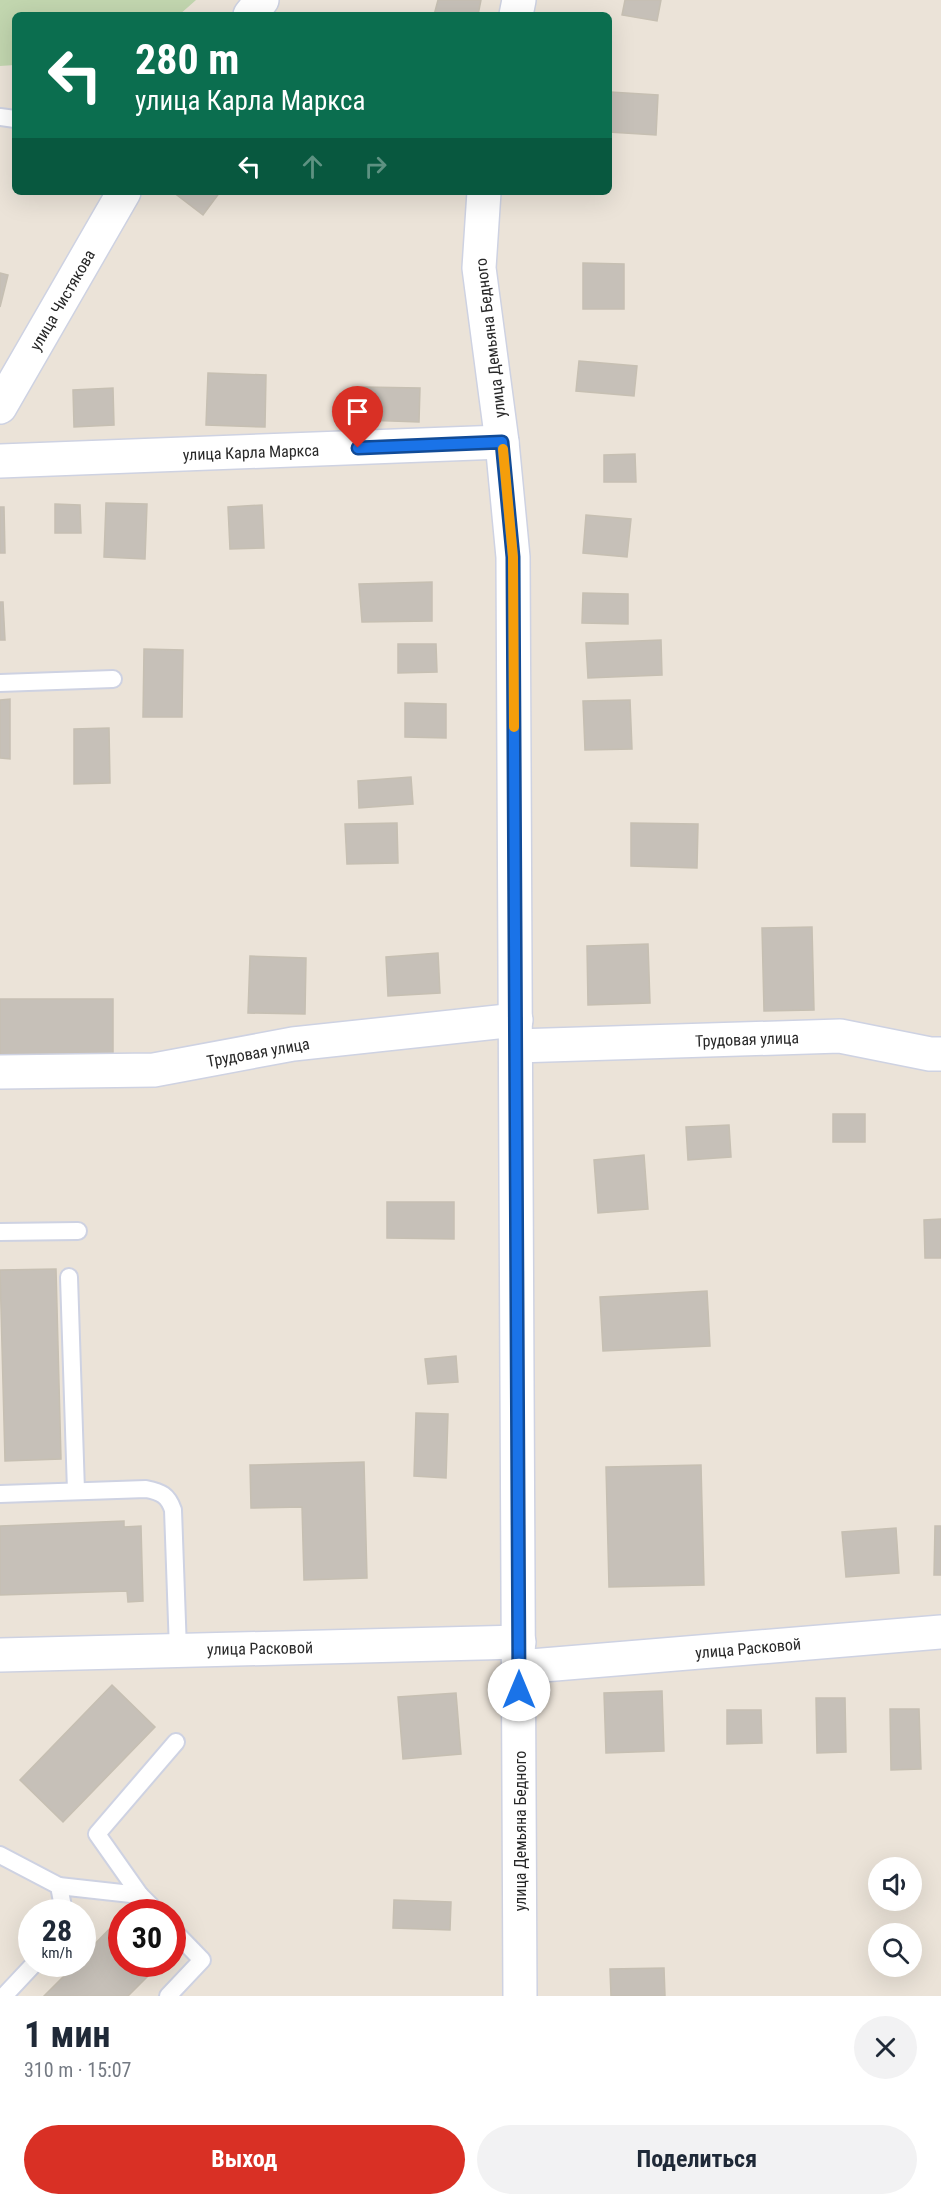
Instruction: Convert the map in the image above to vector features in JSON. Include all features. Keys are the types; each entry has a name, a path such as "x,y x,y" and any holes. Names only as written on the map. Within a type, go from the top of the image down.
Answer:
{"street":[{"path":"252,12 262,0"},
{"name":"улица Чистякова","path":"4,390 122,195"},
{"name":"улица Демьяна Бедного","path":"484,195 479,268 502,442 513,557 520,1996"},
{"name":"улица Карла Маркса","path":"0,461 502,442"},
{"name":"Трудовая улица","path":"0,1072 154,1070 293,1044 516,1033 840,1036 930,1054 941,1054"},
{"name":"улица Расковой","path":"0,1655 178,1650 519,1654 941,1632"}],"lane":[{"path":"0,683 113,679"},
{"path":"0,1232 78,1231"},
{"path":"69,1277 76,1491"},
{"path":"0,1494 146,1489 161,1492 170,1500 173,1510 178,1650"},
{"path":"143,1899 97,1834 176,1742"},
{"path":"0,1855 59,1886 140,1896"},
{"path":"59,1886 62,1899"},
{"path":"186,1943 202,1960 186,1977"},
{"path":"4,1996 22,1977"},
{"path":"168,1996 186,1977"}],"green space":[{"path":"0,0 196,0 182,12 12,12 12,65 0,66"}],"building":[{"path":"438,0 481,0 479,12 435,12"},
{"path":"625,0 661,0 657,21 622,15"},
{"path":"612,92 658,95 656,135 612,132"},
{"path":"177,195 218,195 203,215"},
{"path":"583,263 624,264 624,309 583,309"},
{"path":"0,273 8,275 0,307"},
{"path":"579,361 637,366 634,396 576,391"},
{"path":"208,373 266,375 265,427 206,425"},
{"path":"364,387 420,388 419,422 364,420"},
{"path":"113,388 114,425 74,427 73,390"},
{"path":"635,454 636,482 604,482 604,455"},
{"path":"106,503 147,504 145,559 104,557"},
{"path":"55,504 80,505 81,533 55,533"},
{"path":"262,505 264,548 230,549 228,507"},
{"path":"0,507 4,507 5,553 0,553"},
{"path":"586,515 631,519 627,557 583,553"},
{"path":"432,582 432,621 362,622 359,584"},
{"path":"583,593 628,594 628,624 582,623"},
{"path":"0,602 3,602 5,640 0,640"},
{"path":"661,640 662,675 588,678 586,643"},
{"path":"398,644 436,644 437,672 398,673"},
{"path":"144,649 183,650 182,717 143,717"},
{"path":"10,699 10,759 0,758 0,700"},
{"path":"630,700 632,749 585,750 583,701"},
{"path":"405,703 446,704 446,738 405,737"},
{"path":"109,728 110,783 74,784 74,729"},
{"path":"411,777 413,804 359,808 358,781"},
{"path":"397,823 398,863 347,864 345,824"},
{"path":"631,823 698,824 697,868 631,866"},
{"path":"812,927 814,1010 764,1011 762,928"},
{"path":"648,944 650,1003 588,1005 587,946"},
{"path":"438,953 440,993 388,996 386,957"},
{"path":"250,956 306,958 305,1014 248,1013"},
{"path":"0,999 113,999 113,1056 0,1057"},
{"path":"833,1114 865,1114 865,1142 833,1142"},
{"path":"729,1125 731,1157 688,1160 686,1127"},
{"path":"644,1155 648,1209 598,1213 594,1160"},
{"path":"387,1202 454,1202 454,1239 387,1238"},
{"path":"941,1219 941,1258 925,1258 924,1220"},
{"path":"56,1269 61,1459 5,1461 0,1270"},
{"path":"707,1291 710,1346 603,1351 600,1297"},
{"path":"456,1356 458,1382 428,1384 425,1359"},
{"path":"416,1413 448,1414 446,1478 414,1476"},
{"path":"364,1462 367,1578 304,1580 302,1507 251,1508 250,1465"},
{"path":"701,1465 704,1585 609,1587 606,1467"},
{"path":"124,1521 124,1527 141,1526 143,1601 128,1602 127,1591 0,1595 0,1526"},
{"path":"935,1526 941,1526 941,1575 934,1575"},
{"path":"896,1528 899,1573 846,1577 842,1532"},
{"path":"112,1685 155,1727 63,1822 20,1780"},
{"path":"662,1691 664,1751 606,1753 604,1693"},
{"path":"456,1693 461,1754 403,1759 398,1697"},
{"path":"816,1698 845,1698 846,1752 817,1753"},
{"path":"890,1709 919,1709 921,1769 891,1770"},
{"path":"727,1710 761,1710 762,1743 727,1744"},
{"path":"394,1900 451,1902 450,1930 393,1928"},
{"path":"108,1930 108,1977 147,1977 128,1996 44,1996 63,1977 96,1977 96,1943"},
{"path":"664,1968 665,1996 611,1996 610,1969"}],"slow traffic":[{"path":"503,449 513,557 514,727"}],"route":[{"path":"358,448 502,442 513,557 519,1690"}]}
